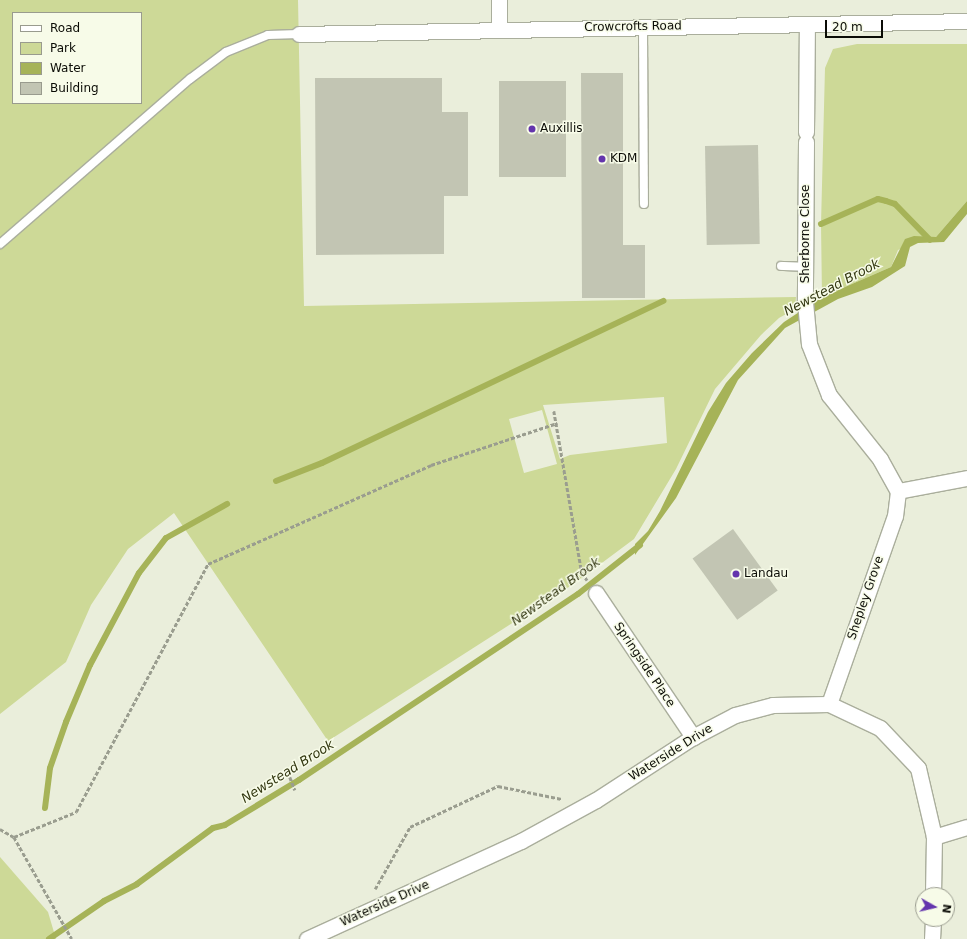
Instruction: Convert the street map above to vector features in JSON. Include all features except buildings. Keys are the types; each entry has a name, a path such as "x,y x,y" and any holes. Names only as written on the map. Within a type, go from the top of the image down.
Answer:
{"street":[{"path":"499,0 499,30"},
{"name":"Crowcrofts Road","path":"299,34 967,21"},
{"name":"Sherborne Close","path":"807,24 806,324 809,344 829,395 880,459 898,491"},
{"path":"898,491 967,478"},
{"name":"Shepley Grove","path":"829,704 895,516 898,491"},
{"name":"Springside Place","path":"596,593 692,737"},
{"name":"Waterside Drive","path":"307,939 521,841 589,804 692,737 736,715 772,705 829,704 880,728 918,768 934,837 933,887"},
{"path":"934,837 967,826"},
{"path":"932,939 933,927"}],"lane":[{"path":"643,27 644,204"},
{"path":"0,244 190,79 226,52 268,35 299,34"},
{"path":"781,266 806,267"}],"path":[{"path":"554,411 583,576"},
{"path":"14,837 76,812 208,564 431,465 557,423"},
{"path":"290,777 295,790"},
{"path":"359,915 410,828 498,786 589,804"},
{"path":"0,829 14,837 64,922 72,939"}],"green space":[{"path":"0,0 298,0 304,306 796,297 795,309 779,318 761,335 715,389 676,469 634,539 575,583 328,741 174,513 128,549 91,605 66,662 0,714","holes":["664,397 667,443 570,455 560,459 543,405","542,410 557,464 524,473 509,419"]},
{"path":"857,44 967,44 967,201 936,237 928,237 898,250 891,267 822,297 821,224 825,68 833,49"},
{"path":"0,857 48,912 56,939 0,939"}],"water":[{"path":"967,201 967,214 944,242 918,243 910,247 905,266 872,287 838,299 785,328 738,380 676,498 635,555 635,544 648,531 660,511 708,412 726,383 752,353 784,322 822,297 891,267 905,239 914,236 936,237"}],"waterway":[{"path":"821,224 878,199 895,204 930,240"},
{"path":"276,481 322,463 663,301"},
{"path":"45,808 50,768 66,722 90,665 139,573 166,538 227,504"},
{"name":"Newstead Brook","path":"49,939 104,901 137,884 213,828 225,825 299,780 578,594 640,545"}],"place":[{"name":"Auxillis","path":"532,129"},
{"name":"KDM","path":"602,159"},
{"name":"Landau","path":"736,574"}]}
